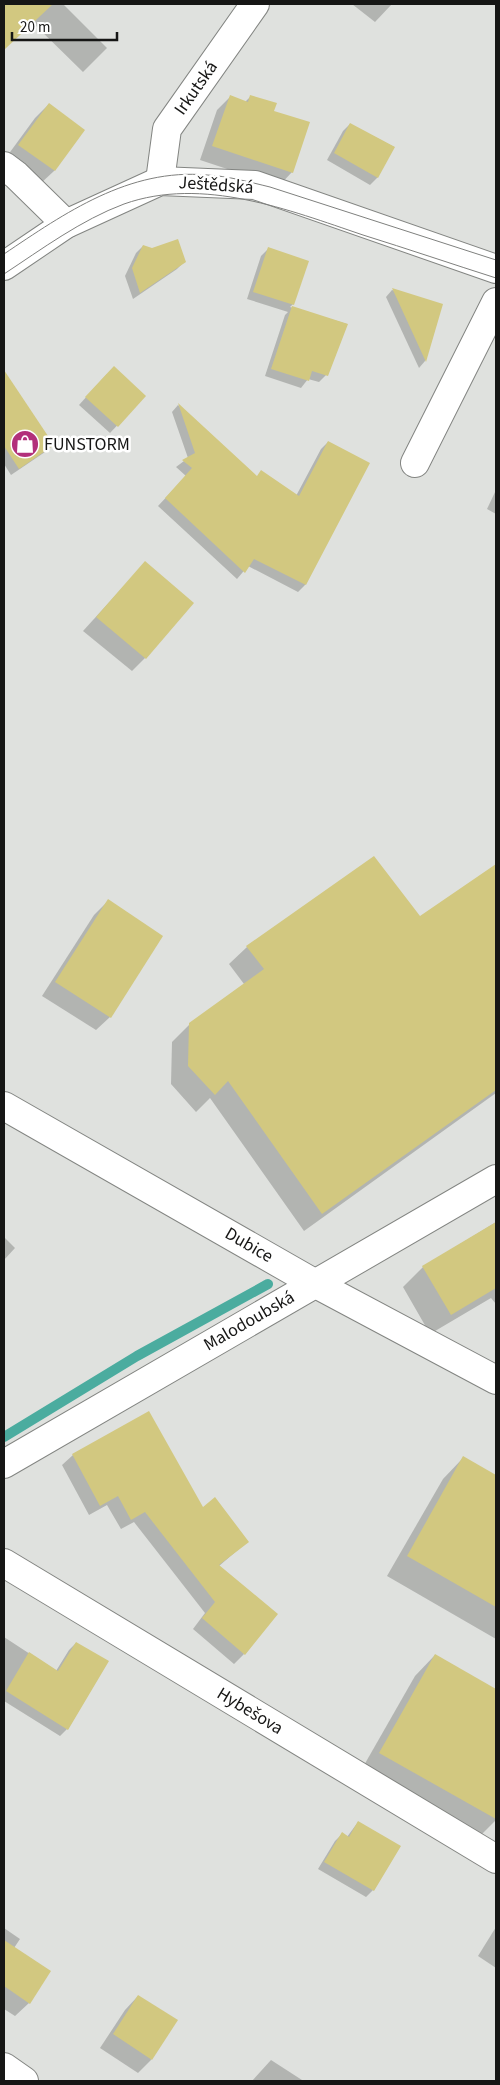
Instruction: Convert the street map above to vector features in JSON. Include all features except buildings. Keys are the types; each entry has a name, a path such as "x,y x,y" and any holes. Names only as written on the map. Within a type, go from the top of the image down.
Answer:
{"street":[{"name":"Irkutská","path":"160,181 167,129 255,4"},
{"path":"4,166 16,175 66,224"},
{"name":"Ještědská","path":"4,266 66,224 160,181 254,185 496,269"},
{"path":"415,463 496,302"},
{"name":"Dubice","path":"4,1106 314,1283 496,1380"},
{"name":"Malodoubská","path":"4,1464 496,1179"},
{"name":"Hybešova","path":"4,1563 496,1859"},
{"path":"4,2067 24,2081"}],"waterway":[{"path":"4,1437 137,1356 268,1284"}],"tram line":[{"path":"4,254 74,209 125,186 151,179 178,175 207,175 231,178 270,187 496,260"},
{"path":"4,274 92,218 124,204 154,196 184,194 215,195 276,207 496,278"}],"place":[{"name":"FUNSTORM","path":"25,444"}]}
